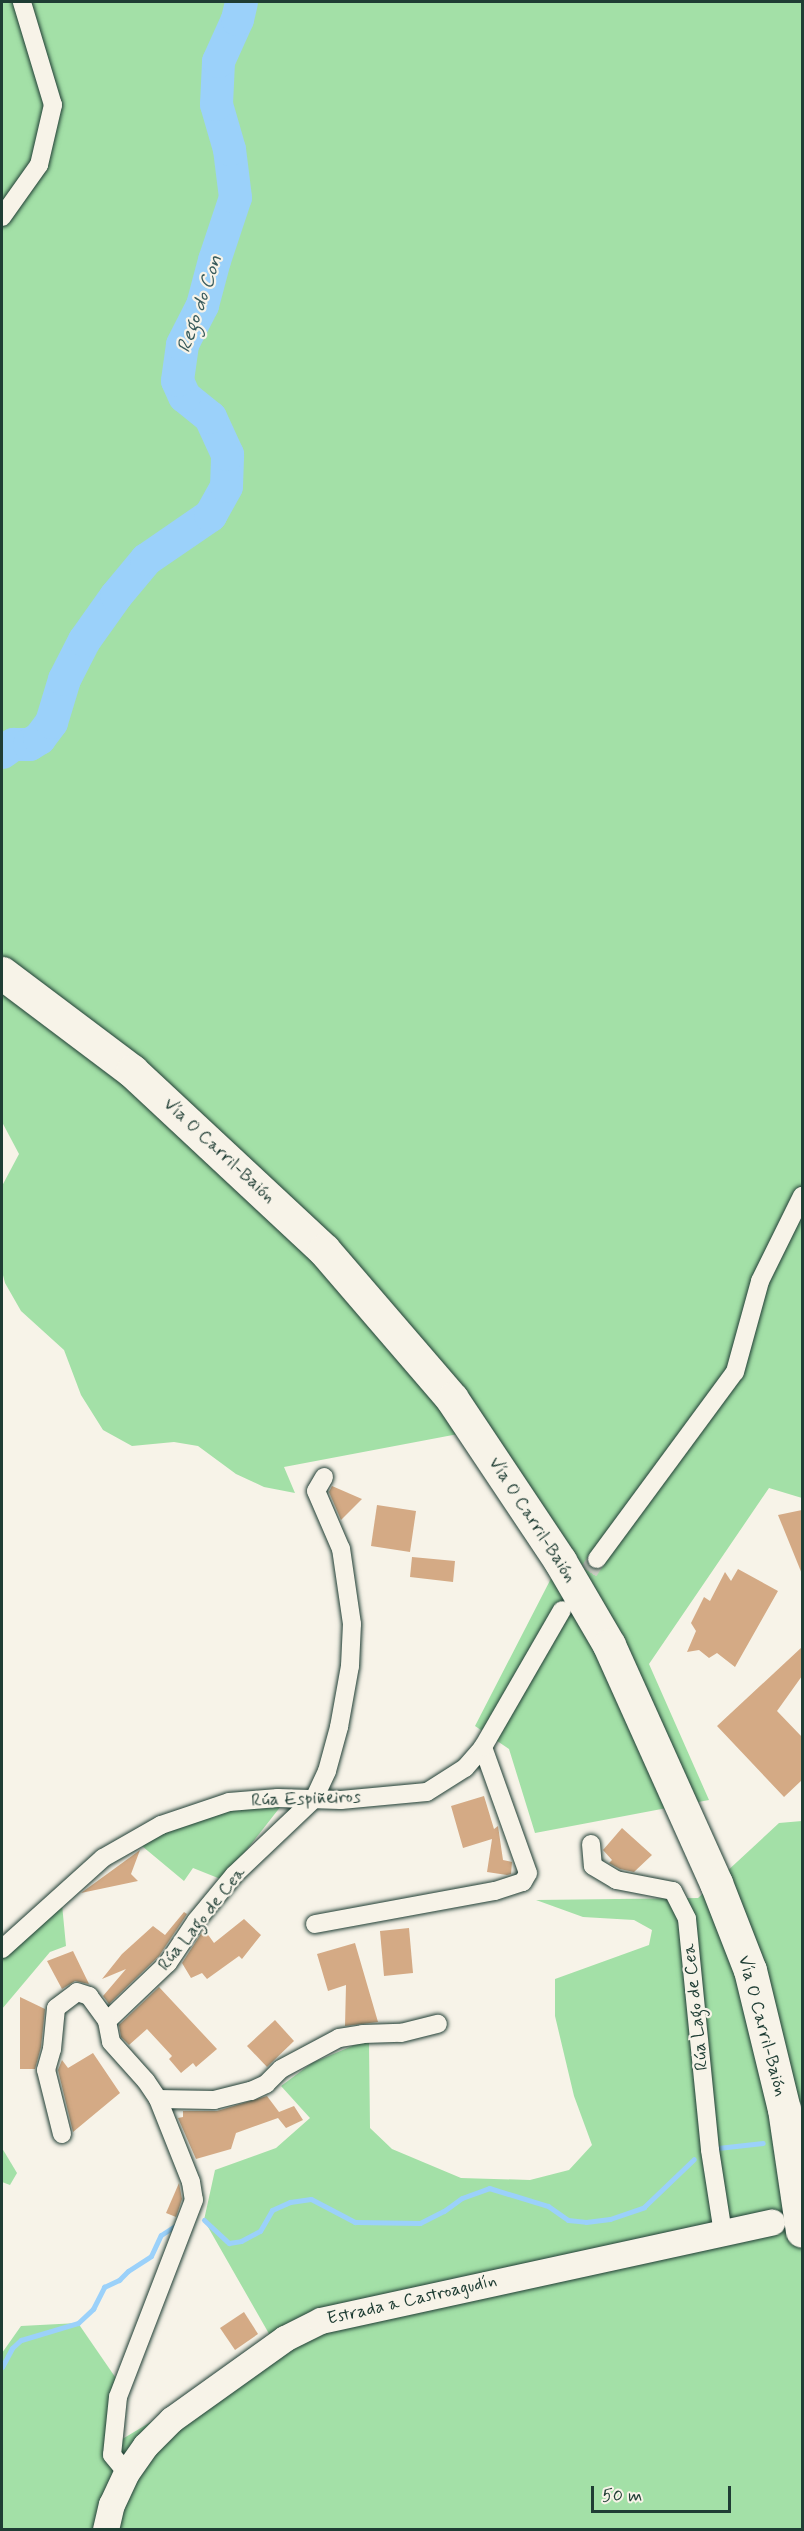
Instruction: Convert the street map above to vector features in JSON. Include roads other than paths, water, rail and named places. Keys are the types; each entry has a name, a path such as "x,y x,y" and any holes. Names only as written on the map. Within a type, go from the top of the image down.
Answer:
{"highway":[{"name":"Vía O Carril-Baión","path":"2,973 132,1071 324,1250 452,1399 561,1561 609,1645 716,1883 750,1970 784,2109 787,2227"}],"street":[{"path":"2,217 39,165 53,105 22,2"},
{"path":"597,1559 735,1372 760,1281 802,1196"},
{"name":"Rúa Lago de Cea","path":"107,2021 168,1963 196,1921 234,1875 314,1799 327,1771 339,1727 350,1666 352,1624 346,1574 340,1549 316,1491 324,1477"},
{"name":"Rúa Espiñeiros","path":"2,1948 103,1858 161,1825 229,1802 278,1797 341,1800 427,1792 465,1768 483,1747 562,1610"},
{"path":"315,1924 495,1891 523,1882 528,1873 483,1747"},
{"name":"Rúa Lago de Cea","path":"591,1844 593,1866 616,1880 673,1891 687,1919 710,2150 723,2233"},
{"path":"62,2134 46,2070 52,2049 56,2008 77,1992 89,1996 107,2021 111,2042 146,2081 158,2099 191,2182 194,2200 118,2397 112,2455 127,2473"},
{"path":"158,2099 214,2100 251,2091 266,2084 281,2069 339,2038 363,2034 401,2034 438,2025"},
{"name":"Estrada a Castroagudín","path":"106,2529 112,2505 127,2473 146,2446 172,2420 285,2339 321,2321 723,2233 787,2227"}],"waterway":[{"name":"Rego do Con","path":"2,752 13,744 29,744 39,738 51,722 64,679 84,640 116,595 146,559 210,515 226,486 227,454 210,417 184,396 177,380 182,344 202,305 235,197 229,149 216,104 218,61 237,19 241,2"},
{"path":"718,2148 763,2143"},
{"path":"204,2220 229,2243 241,2241 260,2231 272,2210 290,2202 311,2199 355,2222 420,2223 444,2211 462,2198 489,2188 548,2206 568,2220 586,2222 610,2219 644,2207 694,2159"},
{"path":"2,2367 12,2348 21,2340 78,2323 93,2309 104,2287 119,2280 151,2256 161,2235 175,2226"}],"tunnel":[{"path":"574,1594 597,1559"}]}
